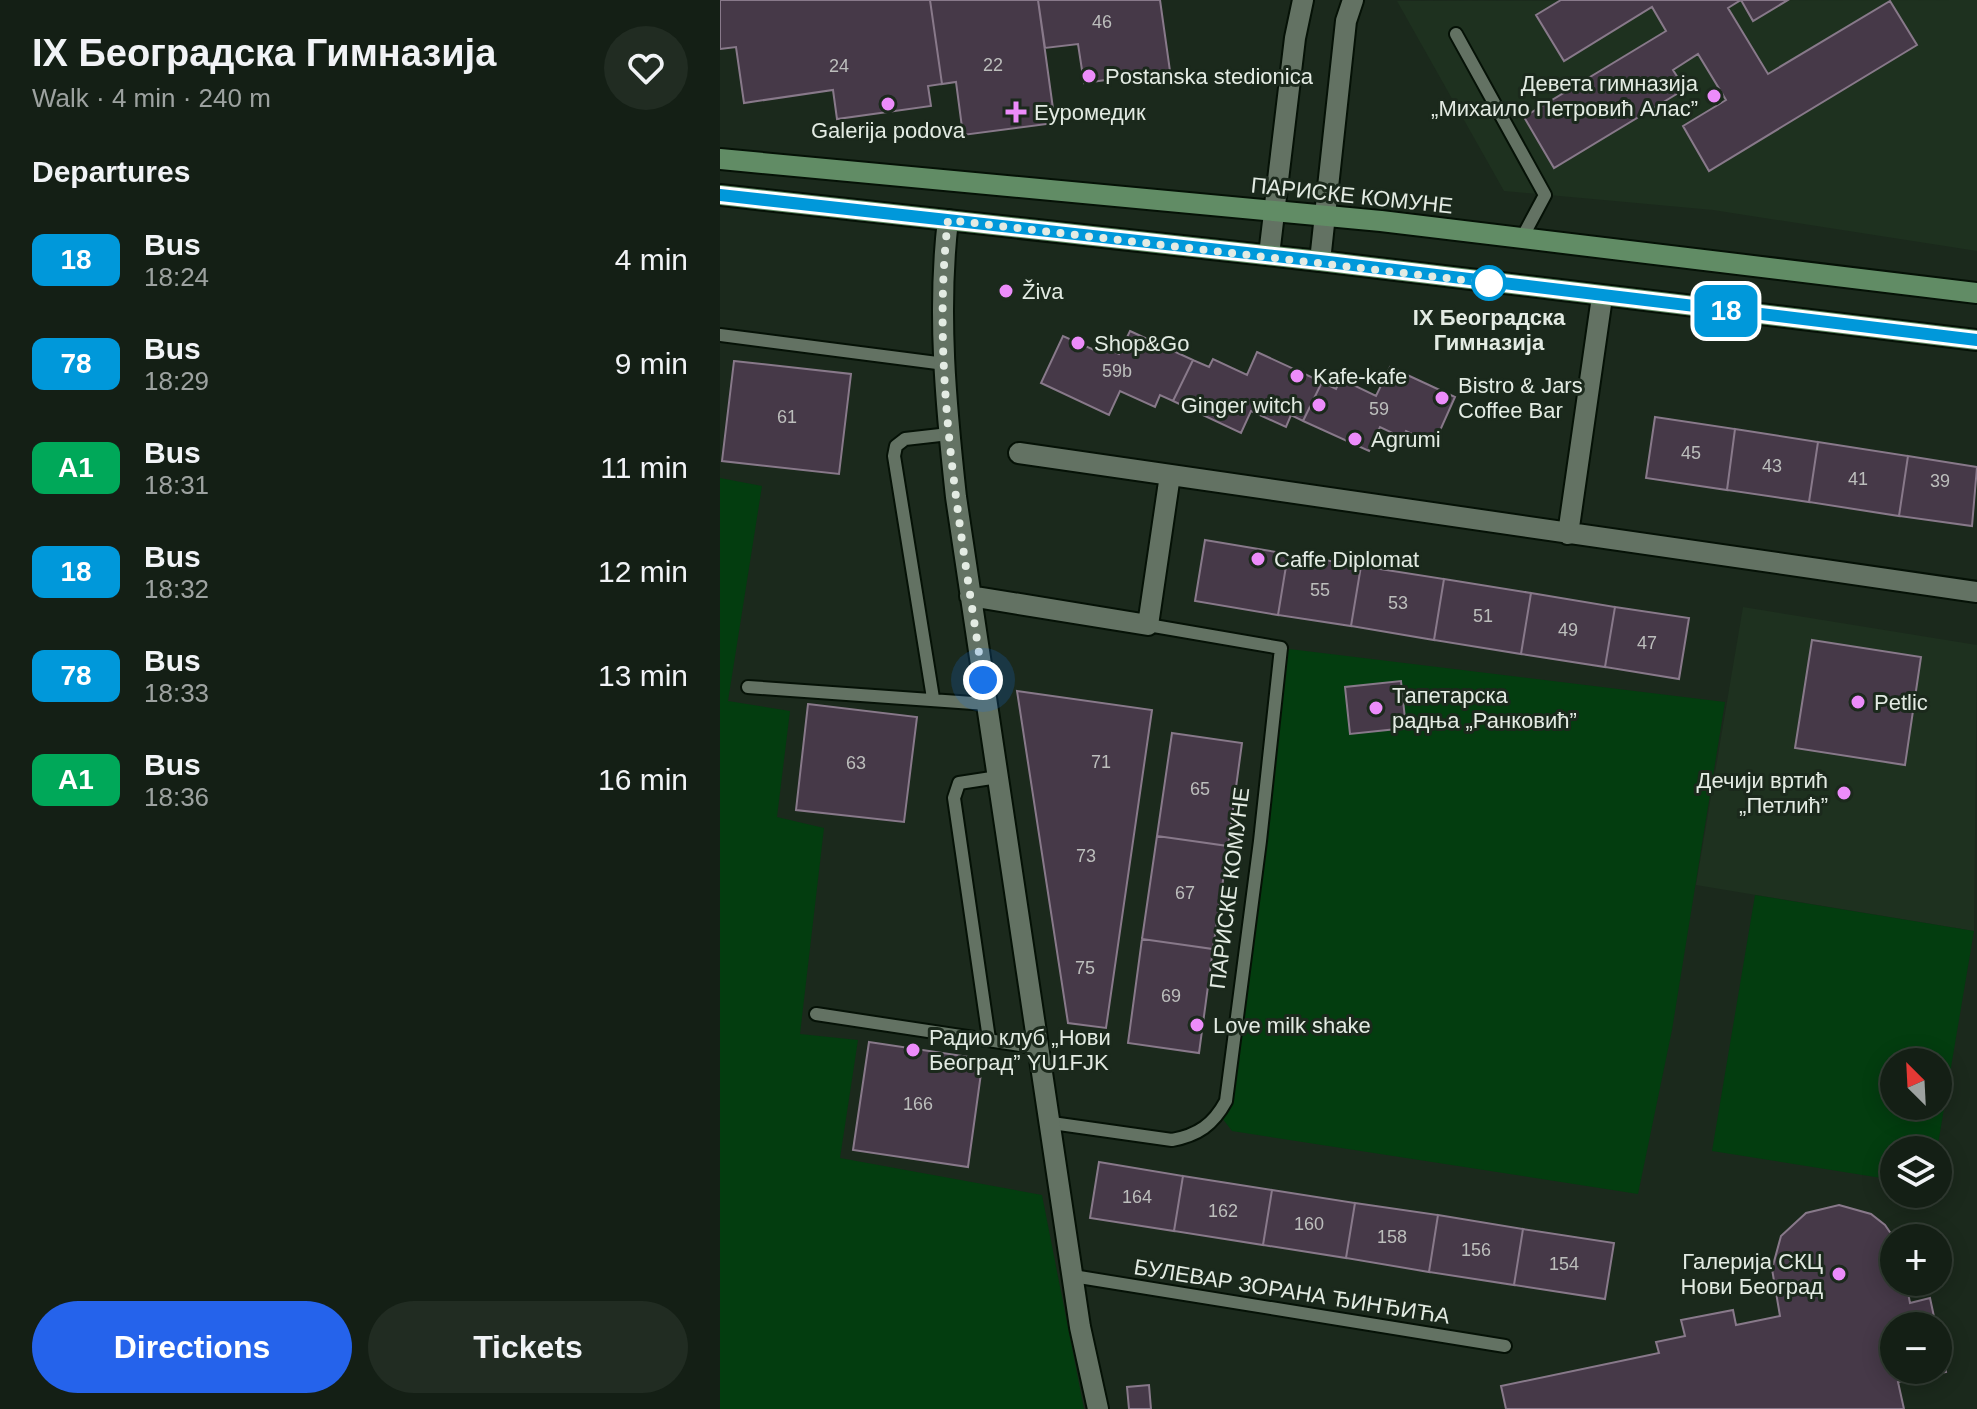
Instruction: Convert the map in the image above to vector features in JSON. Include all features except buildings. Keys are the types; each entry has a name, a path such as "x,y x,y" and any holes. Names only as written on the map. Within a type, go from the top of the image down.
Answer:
{"main road":[{"name":"ПАРИСКЕ КОМУНЕ","path":"720,159 1326,216 1977,293"},
{"path":"720,195 1269,255 1977,340"}],"street":[{"path":"1269,255 1295,38 1303,0"},
{"path":"1320,261 1346,21 1353,0"},
{"path":"948,220 943,264 949,434 970,596 1073,1276 1098,1409"},
{"path":"1568,534 1602,297"},
{"path":"1019,453 1977,592"},
{"path":"970,596 1148,625 1170,475"}],"lane":[{"path":"1456,34 1545,195 1522,238"},
{"path":"720,335 945,364"},
{"path":"933,698 894,456 896,446 905,439 949,434"},
{"name":"ПАРИСКЕ КОМУНЕ","path":"1052,1123 1172,1140 1191,1136 1208,1127 1219,1114 1228,1089 1281,648 1148,625"},
{"path":"748,687 987,704"},
{"path":"989,1039 954,798 959,783 998,777"},
{"path":"816,1014 1040,1048"},
{"name":"БУЛЕВАР ЗОРАНА ЂИНЂИЋА","path":"1073,1276 1505,1346"}],"shaded area":[{"name":"Девета гимназија „Михаило Петровић Алас”","path":"1977,0 1977,251 1713,210 1504,191 1397,1"},
{"name":"Дечији вртић „Петлић”","path":"1743,607 1977,645 1974,931 1696,885"}],"green space":[{"path":"720,478 762,486 728,701 790,711 777,817 824,828 800,1034 858,1040 840,1158 1042,1195 1084,1409 720,1409"},
{"path":"1281,648 1725,702 1672,1030 1638,1194 1232,1131 1219,1114"},
{"path":"1755,895 1974,931 1952,1061 1952,1048 1880,1048 1880,1120 1942,1120 1939,1136 1880,1136 1880,1178 1712,1151"}],"bus line":[{"name":"18","path":"720,195 1320,261 1977,340"}],"place":[{"name":"Postanska stedionica","path":"1089,76"},
{"name":"Девета гимназија „Михаило Петровић Алас”","path":"1714,96"},
{"name":"Galerija podova","path":"888,104"},
{"name":"Еуромедик","path":"1016,112"},
{"name":"IX Београдска Гимназија","path":"1489,283"},
{"name":"Živa","path":"1006,291"},
{"name":"Shop&Go","path":"1078,343"},
{"name":"Kafe-kafe","path":"1297,376"},
{"name":"Bistro & Jars Coffee Bar","path":"1442,398"},
{"name":"Ginger witch","path":"1319,405"},
{"name":"Agrumi","path":"1355,439"},
{"name":"Caffe Diplomat","path":"1258,559"},
{"name":"Petlic","path":"1858,702"},
{"name":"Тапетарска радња „Ранковић”","path":"1376,708"},
{"name":"Дечији вртић „Петлић”","path":"1844,793"},
{"name":"Love milk shake","path":"1197,1025"},
{"name":"Радио клуб „Нови Београд” YU1FJK","path":"913,1050"},
{"name":"Галерија СКЦ Нови Београд","path":"1839,1274"}],"route":[{"path":"983,680 956,497 946,404 943,264 948,220 1489,283"}]}
